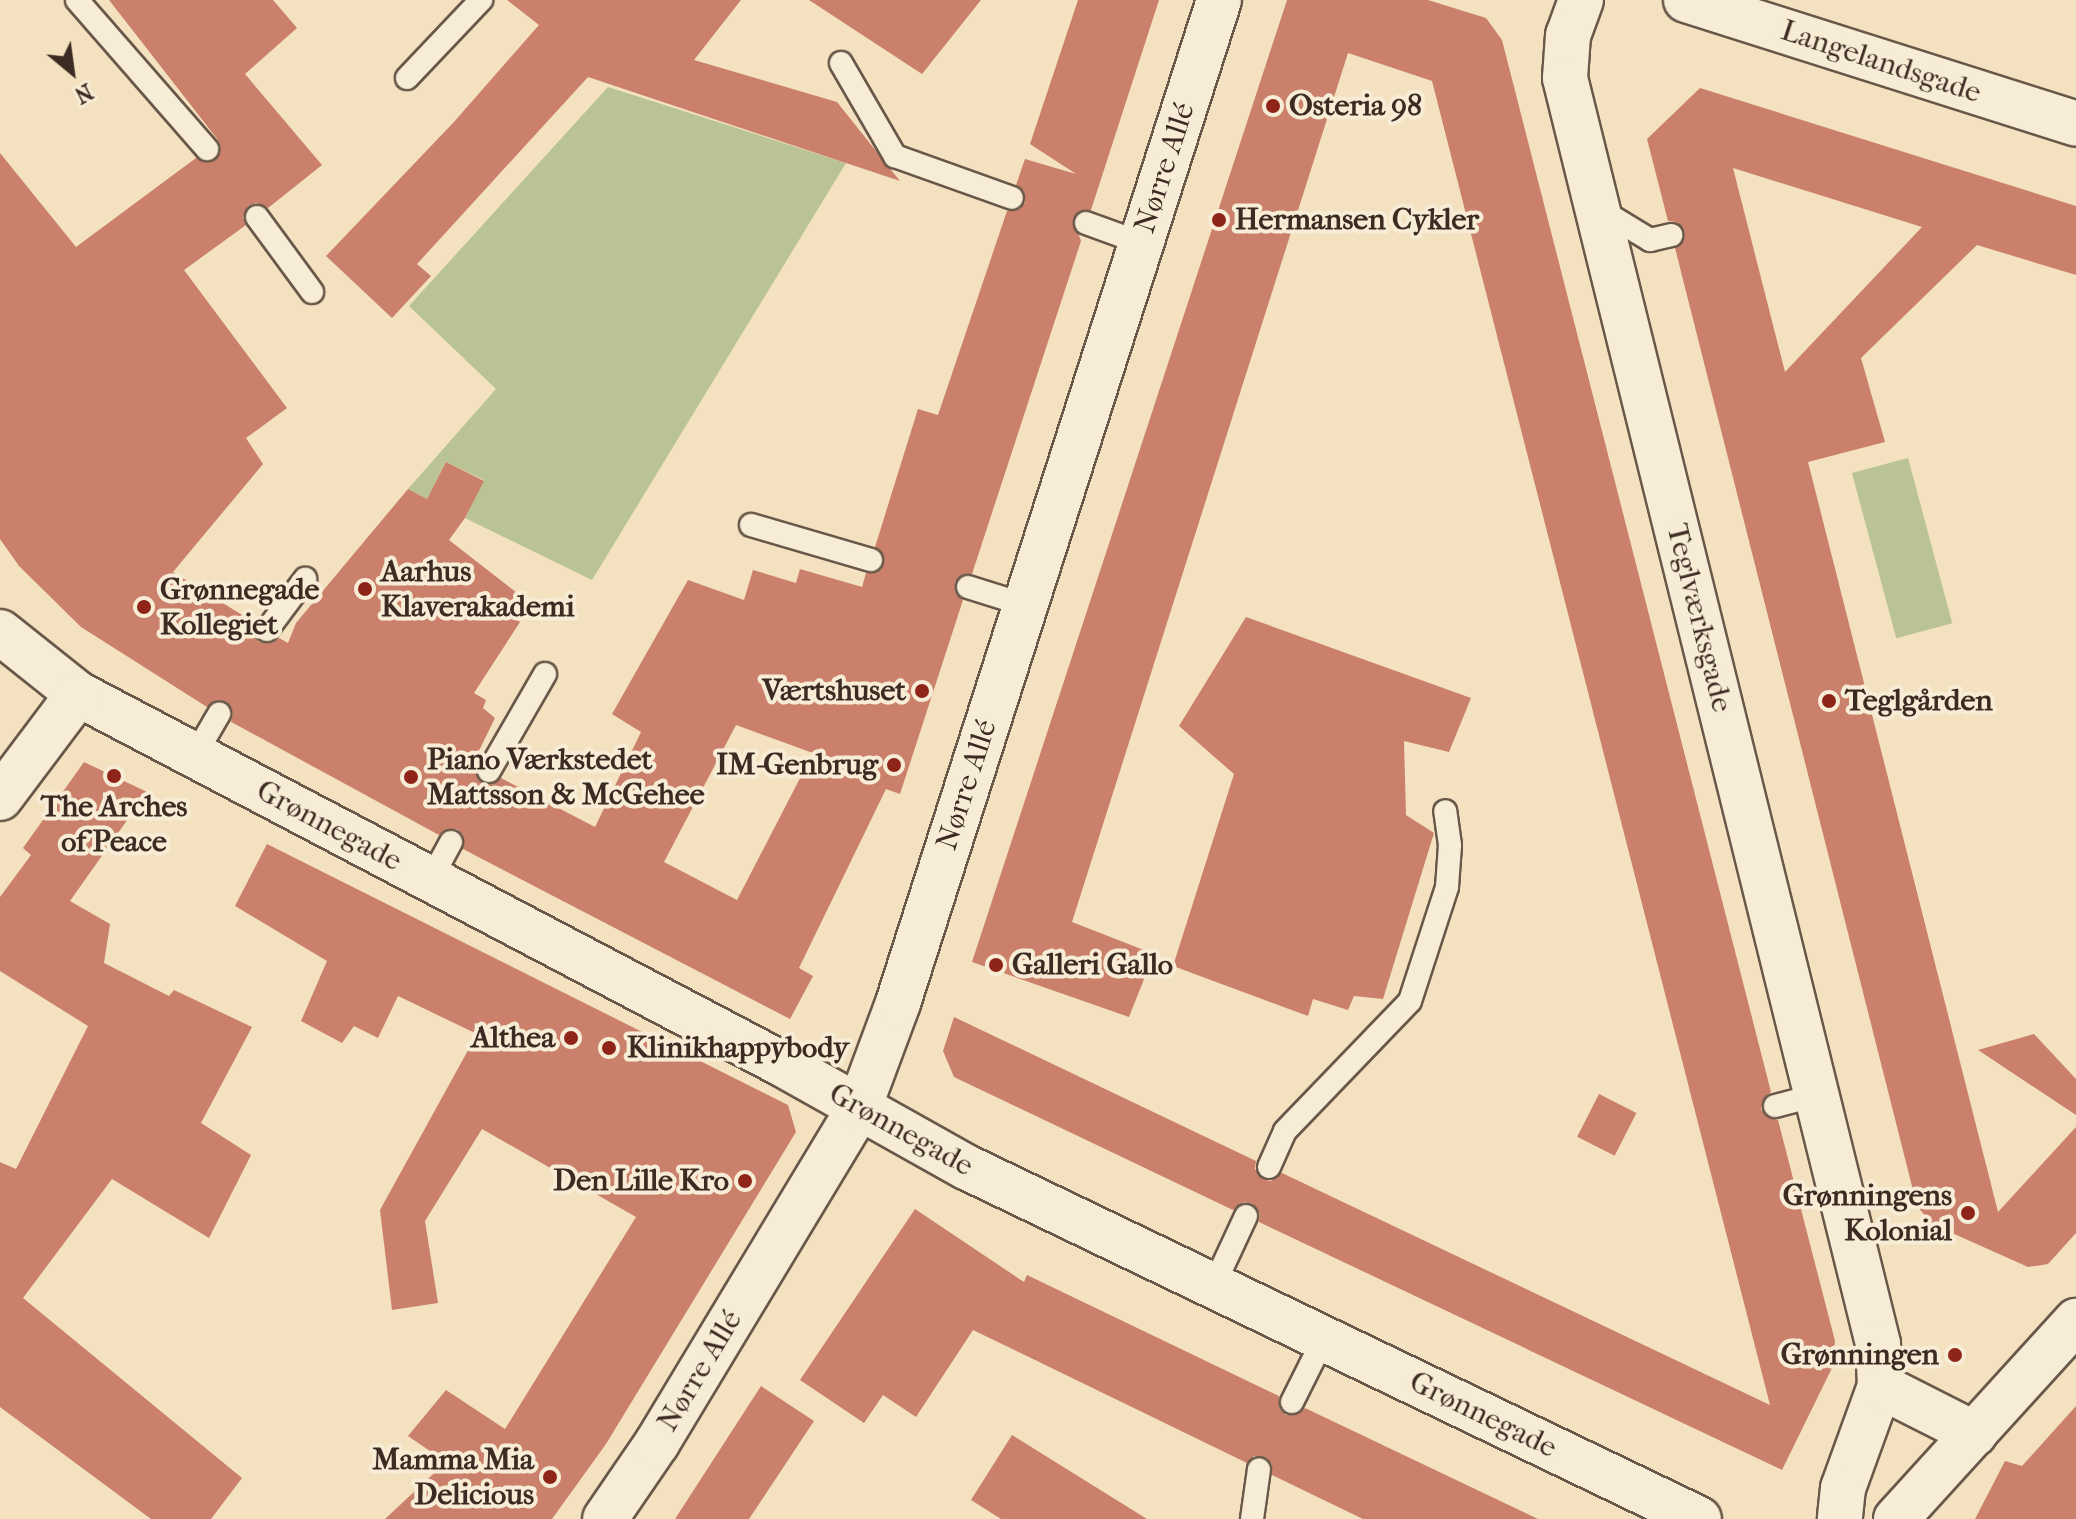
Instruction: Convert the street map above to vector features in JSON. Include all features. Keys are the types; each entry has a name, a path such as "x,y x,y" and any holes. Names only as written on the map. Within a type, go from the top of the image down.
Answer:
{"street":[{"name":"Nørre Allé","path":"605,1519 657,1443 859,1108 894,1013 1219,0"},
{"name":"Teglværksgade","path":"1581,0 1568,35 1565,78 1853,1235 1878,1344 1880,1386"},
{"name":"Langelandsgade","path":"1686,0 2076,124"},
{"name":"Grønnegade","path":"0,632 78,694 195,755 441,861 859,1108 966,1167 1699,1519"},
{"path":"0,798 78,694"},
{"path":"1896,1519 2076,1321"},
{"path":"1840,1519 1843,1488 1880,1386 1975,1434"}],"lane":[{"path":"77,0 207,149"},
{"path":"407,78 481,0"},
{"path":"841,63 895,156 1012,198"},
{"path":"1598,209 1650,240 1671,235"},
{"path":"257,217 312,292"},
{"path":"1086,223 1141,243"},
{"path":"751,525 871,560"},
{"path":"267,630 305,579"},
{"path":"968,587 1025,605"},
{"path":"489,771 545,674"},
{"path":"195,755 219,714"},
{"path":"1269,1167 1285,1131 1410,1001 1447,887 1450,845 1445,811"},
{"path":"1775,1106 1817,1095"},
{"path":"1214,1285 1246,1216"},
{"path":"1292,1402 1324,1338"},
{"path":"1252,1519 1259,1469"}],"green space":[{"path":"608,87 846,163 592,580 465,518 484,480 446,462 427,499 408,489 496,389 409,306"},
{"path":"1908,458 1952,623 1896,638 1852,473"}],"building":[{"path":"109,0 273,0 297,28 245,74 322,165 268,208 256,203 248,206 243,218 246,225 184,270 287,408 246,438 263,464 173,572 255,623 254,635 259,642 272,643 279,638 288,643 296,623 408,489 427,499 446,462 484,481 465,518 449,540 521,596 510,615 520,622 474,693 486,700 483,708 495,718 473,763 477,765 477,777 488,785 501,778 595,827 641,732 612,714 688,580 744,600 753,570 796,583 800,569 862,587 866,573 881,570 884,556 875,547 918,409 938,415 1007,211 1020,209 1025,202 1023,190 1016,185 1025,159 1076,174 1030,144 1078,0 1159,0 1091,210 1078,212 1073,219 1081,241 972,574 964,574 955,582 955,591 963,600 900,794 886,789 799,968 813,976 790,1019 463,849 463,835 457,829 444,830 439,835 231,722 233,713 227,702 218,700 207,707 81,627 19,566 0,539 0,153 76,247 196,158 210,162 220,153 218,140","holes":["736,725 813,753 737,900 664,862"]},
{"path":"507,0 741,0 694,60 837,102 900,181 588,77 417,264 431,276 392,318 326,256 453,123 539,25"},
{"path":"809,0 981,0 922,74"},
{"path":"1287,0 1428,0 1486,18 1502,40 1771,1092 1765,1097 1761,1109 1766,1116 1778,1120 1835,1341 1832,1368 1782,1470 1259,1222 1260,1214 1253,1204 1244,1202 1233,1210 954,1077 943,1051 954,1017 1256,1161 1255,1169 1263,1179 1271,1181 1282,1173 1770,1405 1432,81 1348,53 1072,922 1154,954 1129,1017 972,962"},
{"name":"Teglgården","path":"1700,88 2076,206 2076,275 1977,245 1861,358 1885,442 1808,462 1998,1212 2076,1127 2076,1233 2048,1264 2028,1267 1932,1224 1917,1206 1675,248 1684,240 1684,231 1676,222 1668,221 1647,139","holes":["1733,168 1922,227 1785,372"]},
{"path":"1246,617 1471,698 1449,752 1404,741 1406,815 1434,833 1383,999 1354,996 1348,1010 1313,999 1308,1016 1173,966 1234,774 1179,726"},
{"path":"84,762 147,792 70,901 110,924 104,963 169,996 174,990 252,1027 201,1123 251,1155 209,1238 112,1179 23,1298 242,1478 211,1519 151,1519 0,1407 0,1162 16,1169 88,1026 0,971 0,897 31,855 23,848"},
{"path":"267,844 788,1105 796,1132 606,1444 552,1519 385,1519 446,1462 408,1436 446,1390 505,1429 636,1217 482,1129 425,1221 438,1303 392,1310 380,1210 477,1034 398,996 378,1038 354,1026 342,1043 301,1021 327,961 235,906"},
{"path":"2034,1034 2076,1079 2076,1115 1978,1050"},
{"path":"1599,1094 1636,1113 1615,1156 1577,1137"},
{"path":"915,1209 1024,1282 1027,1275 1279,1396 1280,1409 1286,1415 1299,1414 1305,1408 1538,1519 1363,1519 1272,1475 1272,1464 1267,1458 1254,1456 1247,1463 973,1330 916,1417 883,1395 864,1423 800,1380"},
{"path":"761,1386 814,1421 749,1519 675,1519"},
{"path":"2076,1406 2076,1519 1975,1519 2005,1461 2022,1466"},
{"path":"1012,1435 1147,1519 1001,1519 971,1500"}],"place":[{"name":"Osteria 98","path":"1273,106"},
{"name":"Hermansen Cykler","path":"1219,220"},
{"name":"Aarhus Klaverakademi","path":"365,589"},
{"name":"Grønnegade Kollegiet","path":"144,607"},
{"name":"Værtshuset","path":"922,691"},
{"name":"Teglgården","path":"1829,701"},
{"name":"IM-Genbrug","path":"894,765"},
{"name":"The Arches of Peace","path":"114,776"},
{"name":"Piano Værkstedet Mattsson & McGehee","path":"411,777"},
{"name":"Galleri Gallo","path":"996,965"},
{"name":"Althea","path":"571,1038"},
{"name":"Klinikhappybody","path":"609,1048"},
{"name":"Den Lille Kro","path":"745,1181"},
{"name":"Grønningens Kolonial","path":"1968,1213"},
{"name":"Grønningen","path":"1955,1355"},
{"name":"Mamma Mia Delicious","path":"550,1477"}]}
